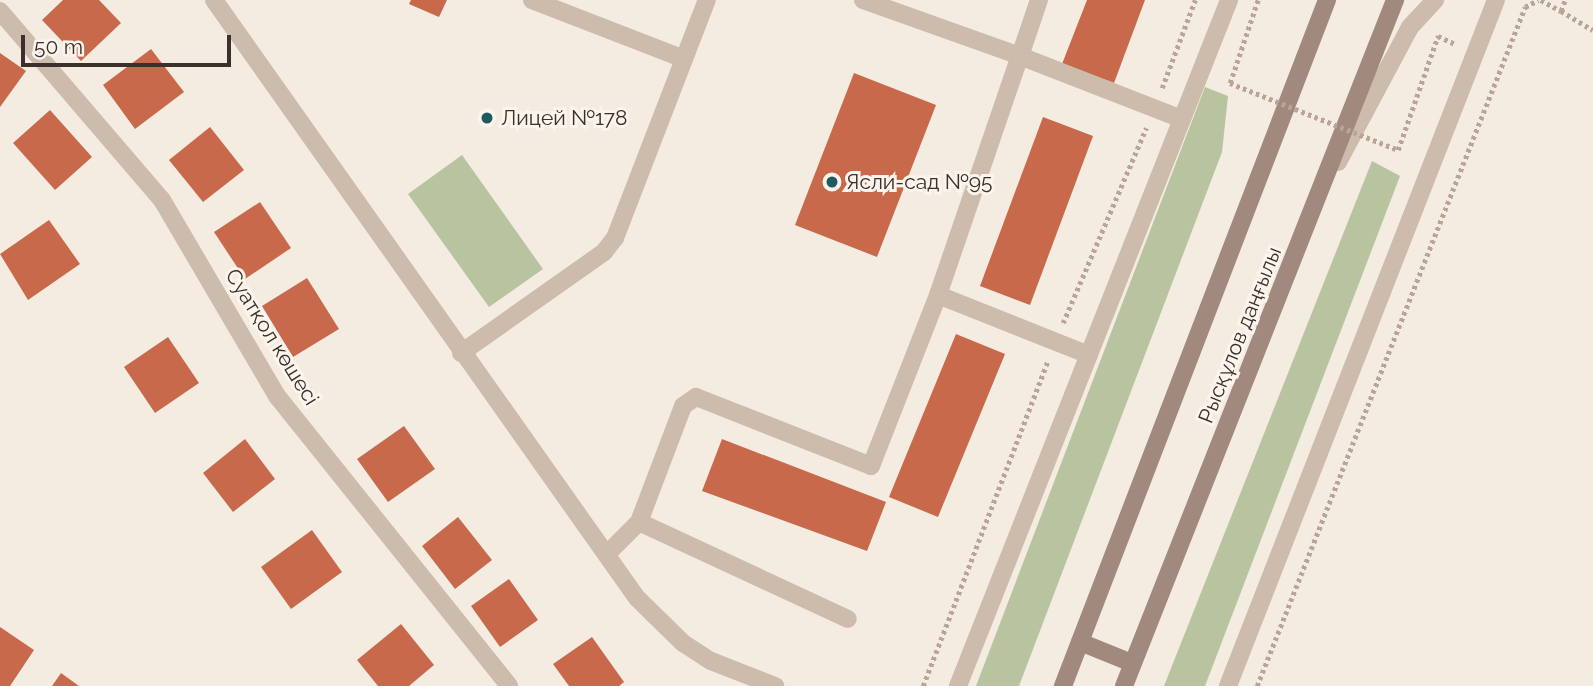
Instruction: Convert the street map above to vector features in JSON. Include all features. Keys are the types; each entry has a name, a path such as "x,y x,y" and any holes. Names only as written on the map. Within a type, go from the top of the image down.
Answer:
{"main road":[{"name":"Рысқұлов даңғылы","path":"1063,686 1327,0"},
{"name":"Рысқұлов даңғылы","path":"1124,686 1323,189 1395,0"},
{"path":"1080,642 1132,663"}],"street":[{"path":"214,0 461,354 608,553 637,597 683,643 711,661 775,686"},
{"path":"532,0 684,59"},
{"path":"461,354 604,252 615,238 707,0"},
{"path":"863,0 884,4 1182,119"},
{"path":"608,553 639,522 683,406 696,397 871,466 938,295 1039,0"},
{"path":"958,686 1229,0"},
{"path":"1323,189 1410,27 1435,0"},
{"path":"1228,686 1496,0"},
{"name":"Суатқол көшесі","path":"0,11 162,200 277,396 509,686"},
{"path":"938,295 1089,355"},
{"path":"639,522 848,619"}],"path":[{"path":"1258,0 1230,83 1398,150 1438,36"},
{"path":"1256,686 1525,7 1539,0 1593,30"},
{"path":"1561,11 1565,0"}],"green space":[{"path":"1205,87 1228,96 1222,152 1019,686 976,686"},
{"path":"462,155 543,269 489,307 408,194"},
{"path":"1372,161 1400,176 1205,686 1164,686"}],"building":[{"path":"63,0 99,0 121,23 81,61 42,20"},
{"path":"411,0 447,0 439,17 409,4"},
{"path":"1087,0 1145,0 1114,83 1062,64"},
{"path":"151,49 184,92 135,129 103,85"},
{"path":"0,53 26,71 0,107"},
{"path":"854,73 936,105 877,257 795,225"},
{"path":"50,110 92,157 55,190 13,143"},
{"path":"1043,117 1093,136 1030,305 980,286"},
{"path":"210,127 244,170 203,202 169,160"},
{"path":"260,202 291,248 245,279 214,232"},
{"path":"49,220 80,264 28,300 0,254"},
{"path":"307,278 339,329 293,357 262,306"},
{"path":"956,334 1005,354 938,517 889,497"},
{"path":"168,337 199,383 155,413 124,367"},
{"path":"404,426 435,469 388,502 357,459"},
{"path":"245,439 275,479 233,512 203,473"},
{"path":"722,439 886,502 867,551 702,491"},
{"path":"458,517 492,560 455,589 422,546"},
{"path":"312,530 342,572 291,609 261,567"},
{"path":"509,579 538,620 500,647 471,606"},
{"path":"401,624 434,665 409,686 378,686 357,660"},
{"path":"0,627 34,650 10,686 0,686"},
{"path":"592,637 624,682 619,686 569,686 553,664"},
{"path":"61,673 79,686 52,686"}],"place":[{"name":"Лицей №178","path":"487,118"},
{"name":"Ясли-сад №95","path":"832,182"}]}
